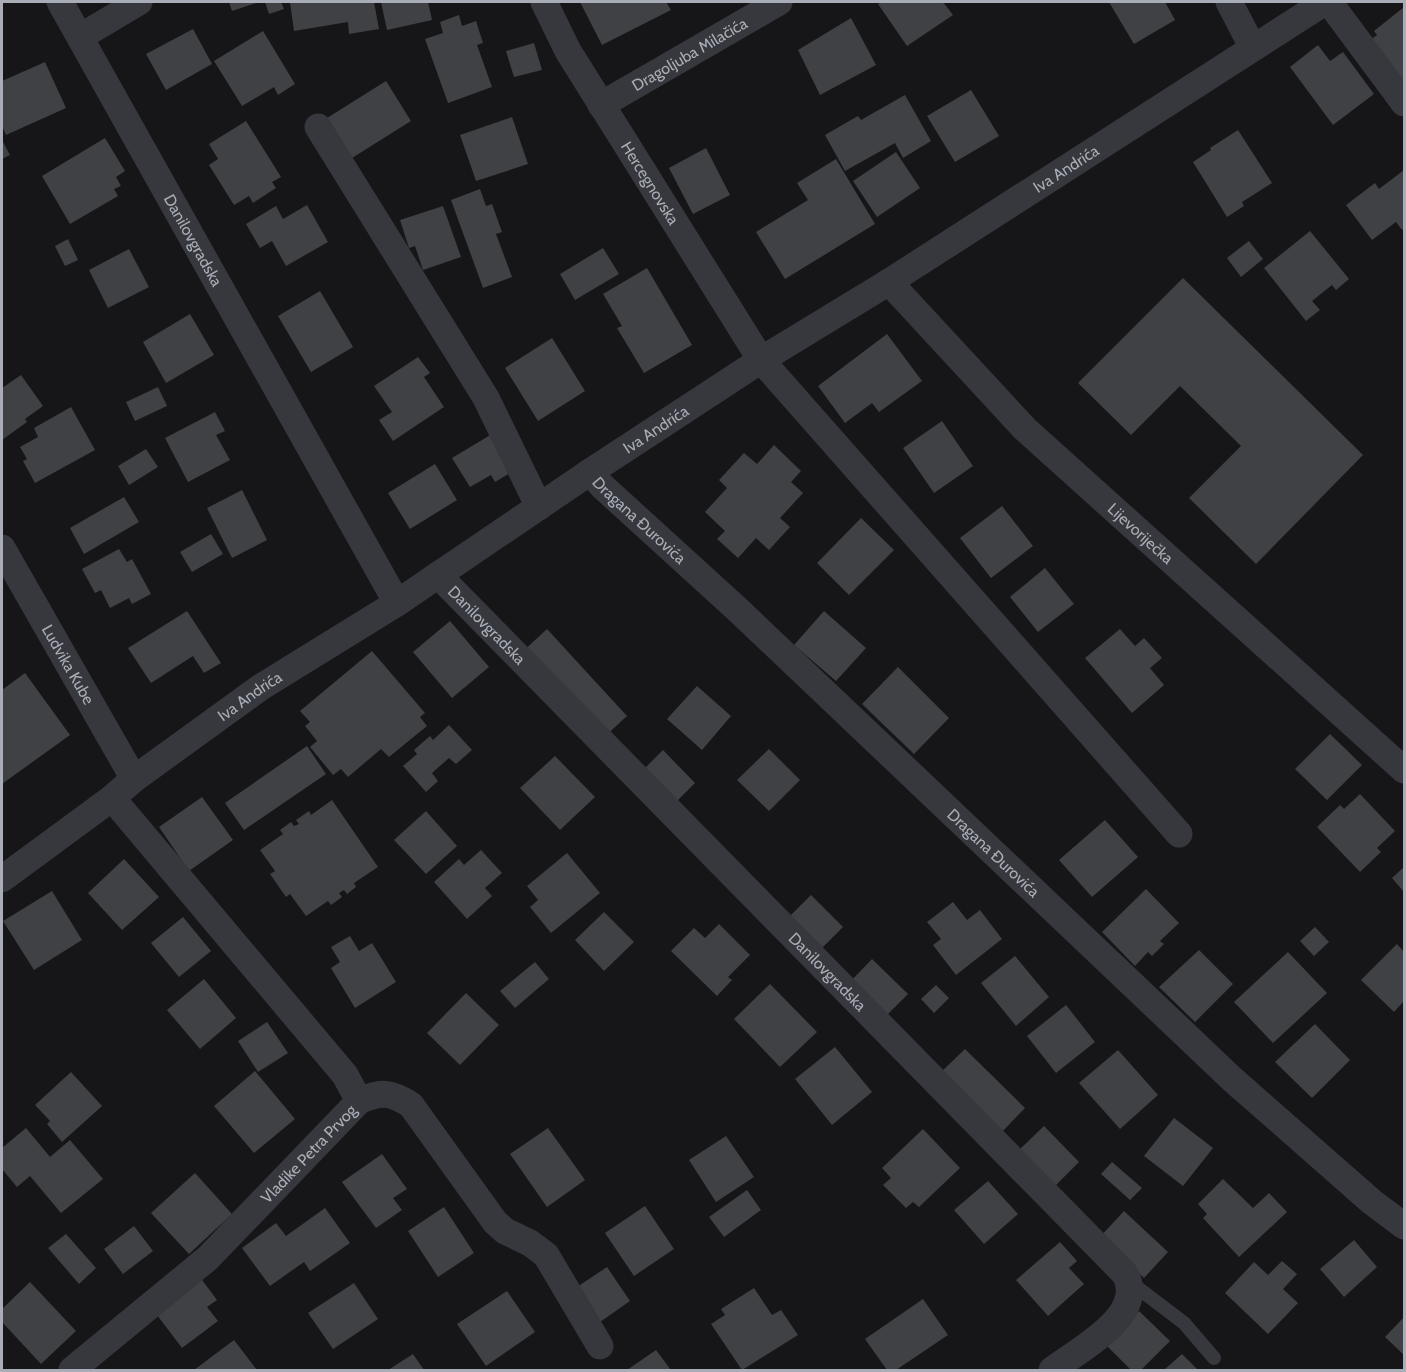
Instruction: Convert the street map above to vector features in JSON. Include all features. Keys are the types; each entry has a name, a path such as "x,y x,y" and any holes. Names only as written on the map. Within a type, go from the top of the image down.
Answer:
{"street":[{"name":"Danilovgradska","path":"60,2 397,603"},
{"path":"80,36 139,2"},
{"name":"Hercegnovska","path":"544,2 567,51 761,360 1179,834"},
{"name":"Dragoljuba Milačića","path":"601,105 778,2"},
{"path":"1229,2 1254,48"},
{"path":"1327,2 1404,103"},
{"name":"Iva Andrića","path":"2,879 261,687 397,603 761,360 889,282 1327,2"},
{"path":"318,128 486,398 539,507"},
{"name":"Lijevoriječka","path":"889,282 1025,429 1404,770"},
{"name":"Dragana Đurovića","path":"590,472 602,486 737,609 1232,1079 1372,1202 1404,1226"},
{"name":"Ludvika Kube","path":"2,548 134,779"},
{"name":"Danilovgradska","path":"438,575 1125,1274 1130,1282"},
{"name":"Vladike Petra Prvog","path":"72,1371 208,1258 359,1101 345,1075 112,798"},
{"path":"359,1101 376,1094 389,1094 411,1105 495,1222 504,1231 530,1243 546,1255 600,1346"},
{"path":"1052,1371 1116,1323 1128,1305 1131,1292 1130,1282"}],"lane":[{"path":"1130,1282 1184,1323 1214,1358"}],"building":[{"path":"229,2 259,2 232,11"},
{"path":"265,2 281,2 284,9 269,14"},
{"path":"290,2 374,2 379,29 349,34 348,22 294,31"},
{"path":"381,2 428,2 432,20 387,30"},
{"path":"580,2 666,2 671,10 602,45"},
{"path":"882,2 943,2 953,15 907,46 878,4"},
{"path":"1109,2 1165,2 1175,20 1134,44"},
{"path":"1404,7 1404,88 1366,43 1377,35 1374,31"},
{"path":"459,15 462,26 476,21 483,43 477,45 492,87 448,103 425,39 443,33 440,22"},
{"path":"851,18 876,65 820,95 798,50"},
{"path":"193,29 212,64 166,90 146,54"},
{"path":"263,31 295,84 278,95 274,87 242,106 214,61"},
{"path":"534,43 542,70 514,77 506,51"},
{"path":"1318,45 1330,61 1343,52 1374,94 1333,125 1290,67"},
{"path":"45,62 66,108 6,135 2,126 2,81"},
{"path":"386,81 411,121 352,158 327,118"},
{"path":"971,90 999,136 955,162 927,116"},
{"path":"905,95 931,141 903,158 895,143 845,171 825,135 858,116 861,120"},
{"path":"512,117 528,164 476,181 460,135"},
{"path":"246,121 281,177 272,182 276,188 253,203 249,196 234,205 209,165 218,159 209,144"},
{"path":"1238,130 1272,183 1242,202 1244,206 1227,217 1193,162"},
{"path":"105,138 125,171 116,177 121,186 114,189 118,196 70,224 42,176"},
{"path":"2,140 10,155 2,159"},
{"path":"706,148 730,195 693,214 669,168"},
{"path":"896,152 920,188 877,217 853,181"},
{"path":"836,159 875,224 785,279 756,232 808,200 797,183"},
{"path":"1404,170 1404,228 1402,230 1396,222 1372,240 1346,205 1375,183 1379,189"},
{"path":"480,189 486,206 492,204 502,232 496,234 512,277 483,288 451,200"},
{"path":"307,205 328,242 286,266 272,241 260,248 246,224 276,206 283,219"},
{"path":"443,206 461,257 423,270 415,246 409,248 400,220"},
{"path":"1310,231 1349,279 1336,290 1332,285 1312,301 1320,310 1306,321 1264,268"},
{"path":"68,239 78,260 65,266 55,246"},
{"path":"1249,241 1263,259 1241,277 1227,258"},
{"path":"603,248 619,274 575,300 560,274"},
{"path":"129,249 149,287 108,308 89,270"},
{"path":"647,268 692,345 644,373 617,328 622,326 603,294"},
{"path":"1183,278 1363,455 1256,564 1189,498 1241,446 1180,386 1131,435 1078,383"},
{"path":"320,291 353,347 311,372 278,316"},
{"path":"190,314 214,355 166,383 143,342"},
{"path":"887,334 922,381 879,412 872,403 845,423 818,386"},
{"path":"552,338 585,391 538,421 505,368"},
{"path":"418,357 430,373 424,377 444,407 393,441 379,420 392,412 374,386"},
{"path":"21,375 43,406 25,419 27,422 2,440 2,388"},
{"path":"158,387 167,406 135,421 126,402"},
{"path":"71,407 95,450 35,483 23,461 27,459 20,447 38,437 34,428"},
{"path":"215,412 225,431 216,435 230,460 188,482 165,438"},
{"path":"942,421 973,466 934,493 903,448"},
{"path":"492,434 515,470 495,482 491,475 470,487 452,458"},
{"path":"774,445 801,471 791,482 803,493 780,518 790,527 769,550 756,538 738,558 717,539 725,531 705,512 727,488 719,480 744,453 757,464"},
{"path":"146,449 158,467 129,485 118,466"},
{"path":"435,464 457,500 410,529 388,493"},
{"path":"242,490 267,540 232,558 207,508"},
{"path":"124,497 139,522 84,554 70,528"},
{"path":"1002,506 1033,546 991,578 960,538"},
{"path":"861,518 894,550 849,595 817,563"},
{"path":"211,534 223,554 192,572 180,552"},
{"path":"119,549 127,562 132,559 151,594 132,604 129,598 110,608 101,590 95,593 82,569"},
{"path":"1045,568 1074,604 1038,632 1010,597"},
{"path":"187,611 221,663 204,673 193,656 151,683 128,648"},
{"path":"824,611 866,648 836,681 794,645"},
{"path":"450,621 489,667 452,698 413,652"},
{"path":"547,629 627,716 601,740 521,653"},
{"path":"1120,629 1135,646 1144,638 1162,658 1150,668 1164,685 1132,713 1085,658"},
{"path":"372,651 425,713 420,717 427,726 389,757 381,749 348,777 341,769 333,775 310,747 317,741 305,726 310,722 300,711"},
{"path":"898,667 949,718 914,754 862,704"},
{"path":"25,673 70,735 2,784 2,690"},
{"path":"697,686 731,716 702,750 667,719"},
{"path":"449,725 472,750 456,764 449,758 432,773 438,781 426,792 403,766 417,754 414,750 430,736 433,740"},
{"path":"1330,734 1362,765 1327,800 1295,769"},
{"path":"307,746 326,774 244,830 225,803"},
{"path":"769,749 800,780 769,811 737,780"},
{"path":"663,750 695,783 672,806 640,773"},
{"path":"555,756 595,797 560,830 520,788"},
{"path":"1360,794 1395,831 1377,848 1381,852 1360,872 1317,827 1340,805 1344,809"},
{"path":"202,797 233,840 189,871 159,827"},
{"path":"332,800 378,867 354,883 356,887 347,894 344,890 339,893 342,897 331,905 328,901 306,916 290,894 286,897 270,874 275,871 260,850 283,834 280,830 291,822 294,826 299,824 296,820 309,811 311,815"},
{"path":"426,811 457,846 426,874 394,840"},
{"path":"1105,820 1138,857 1092,897 1059,860"},
{"path":"481,850 502,873 485,888 492,896 467,919 434,882 459,859 464,865"},
{"path":"567,853 600,893 551,933 530,907 538,900 527,886"},
{"path":"124,859 159,897 122,930 88,893"},
{"path":"1404,867 1404,892 1392,878"},
{"path":"1146,889 1179,923 1160,941 1164,944 1152,956 1148,952 1135,966 1102,932"},
{"path":"52,891 82,940 34,970 3,921"},
{"path":"811,895 843,927 818,952 787,919"},
{"path":"953,902 967,920 980,910 1002,939 956,975 933,945 941,939 927,922"},
{"path":"604,912 634,942 604,971 575,940"},
{"path":"183,917 211,951 179,977 151,943"},
{"path":"719,924 750,955 728,977 732,980 717,996 671,951 694,928 705,938"},
{"path":"1315,927 1329,942 1314,956 1300,941"},
{"path":"350,936 359,951 372,943 396,982 355,1008 331,968 340,962 331,947"},
{"path":"1397,944 1404,952 1404,1001 1394,1012 1361,980"},
{"path":"1199,950 1233,984 1195,1022 1159,987"},
{"path":"1288,952 1327,993 1273,1043 1234,1002"},
{"path":"1015,956 1049,997 1016,1026 981,983"},
{"path":"872,959 908,994 881,1021 846,986"},
{"path":"535,962 549,979 515,1008 500,991"},
{"path":"204,979 236,1018 200,1049 167,1010"},
{"path":"770,984 817,1032 780,1067 734,1019"},
{"path":"936,985 949,998 934,1013 921,999"},
{"path":"466,993 499,1025 460,1065 427,1033"},
{"path":"1066,1005 1095,1042 1056,1073 1027,1036"},
{"path":"267,1022 288,1053 258,1072 238,1041"},
{"path":"1315,1024 1350,1060 1312,1098 1275,1062"},
{"path":"835,1047 872,1092 832,1125 795,1079"},
{"path":"965,1049 1025,1108 1000,1134 939,1074"},
{"path":"1118,1050 1158,1095 1120,1129 1079,1083"},
{"path":"255,1071 295,1119 254,1153 214,1106"},
{"path":"71,1072 102,1106 62,1142 47,1124 50,1121 35,1105"},
{"path":"1174,1118 1213,1148 1183,1186 1144,1156"},
{"path":"1044,1126 1079,1162 1055,1186 1019,1150"},
{"path":"26,1128 50,1157 70,1140 103,1179 61,1213 30,1176 17,1187 2,1169 2,1148"},
{"path":"548,1128 585,1180 547,1207 510,1154"},
{"path":"923,1129 960,1168 919,1207 913,1202 906,1208 883,1185 891,1178 882,1168"},
{"path":"726,1136 754,1177 716,1202 689,1160"},
{"path":"382,1154 407,1189 393,1198 402,1210 376,1228 342,1182"},
{"path":"1112,1162 1142,1188 1130,1200 1101,1174"},
{"path":"195,1173 232,1214 189,1254 151,1213"},
{"path":"1223,1179 1253,1208 1269,1193 1287,1212 1239,1257 1203,1218 1207,1214 1198,1204"},
{"path":"988,1181 1018,1214 984,1244 954,1210"},
{"path":"747,1190 761,1210 724,1237 709,1217"},
{"path":"645,1206 674,1249 634,1276 605,1233"},
{"path":"444,1207 474,1253 438,1277 408,1231"},
{"path":"325,1208 350,1243 310,1271 304,1262 270,1286 242,1248 276,1223 286,1236"},
{"path":"1124,1211 1168,1252 1144,1278 1100,1237"},
{"path":"134,1226 153,1251 123,1274 104,1249"},
{"path":"66,1234 96,1268 79,1284 48,1248"},
{"path":"1354,1240 1377,1267 1344,1297 1320,1269"},
{"path":"1060,1242 1077,1261 1069,1268 1084,1284 1048,1316 1016,1280"},
{"path":"1282,1261 1297,1274 1283,1289 1298,1303 1268,1334 1225,1293 1254,1262 1268,1275"},
{"path":"607,1267 630,1301 600,1322 577,1287"},
{"path":"197,1273 217,1300 207,1307 218,1321 182,1348 157,1315"},
{"path":"30,1282 76,1331 41,1364 2,1322 2,1309"},
{"path":"354,1283 378,1319 333,1349 308,1313"},
{"path":"754,1288 772,1315 781,1310 798,1335 742,1370 711,1324 725,1315 721,1309"},
{"path":"507,1291 535,1332 486,1366 457,1324"},
{"path":"923,1299 948,1335 896,1370 887,1370 865,1339"},
{"path":"1139,1311 1170,1341 1141,1370 1131,1370 1106,1345"},
{"path":"1404,1317 1404,1355 1385,1337"},
{"path":"234,1340 257,1370 194,1370"},
{"path":"656,1350 671,1370 627,1370"},
{"path":"413,1354 424,1370 388,1370"},
{"path":"1182,1354 1198,1370 1164,1370"}]}
